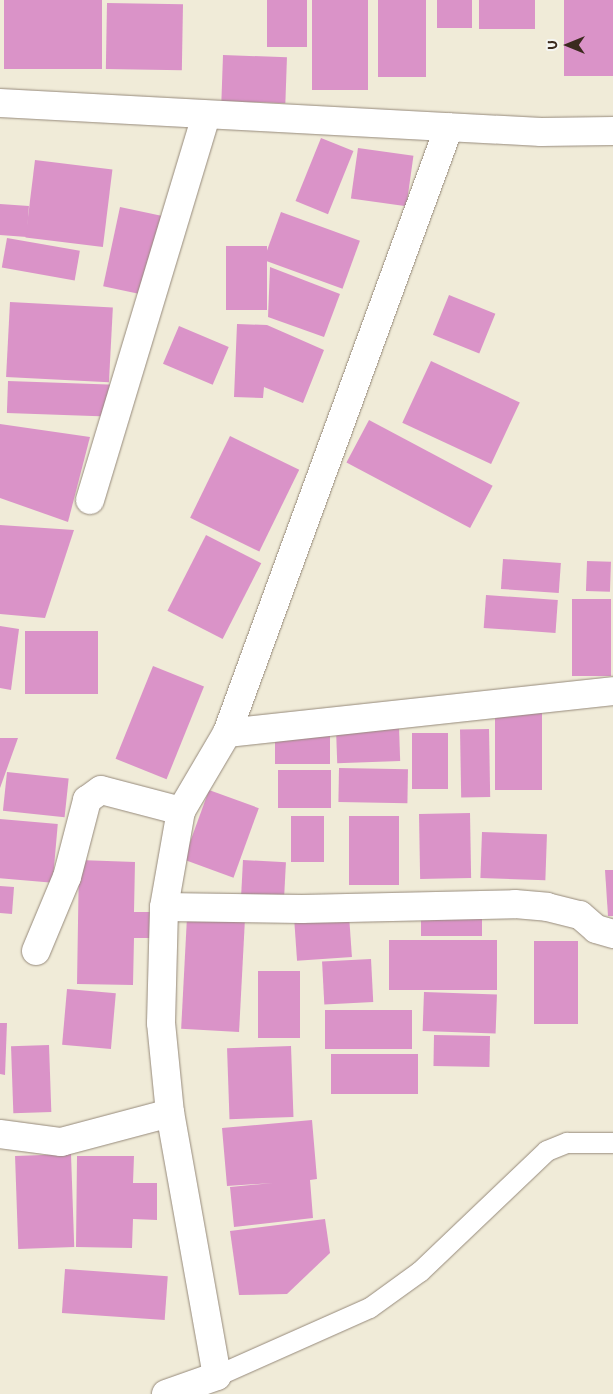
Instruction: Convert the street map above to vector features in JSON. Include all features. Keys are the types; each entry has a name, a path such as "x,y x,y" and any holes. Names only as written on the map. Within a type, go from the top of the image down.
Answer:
{"street":[{"path":"0,103 540,132 613,131"},
{"path":"90,500 206,115"},
{"path":"166,1394 217,1376 170,1113 161,1023 164,907 181,811 227,733 449,127"},
{"path":"227,733 613,691"},
{"path":"36,951 67,877 87,800 101,790 181,811"},
{"path":"164,907 302,908 516,904 547,907 580,915 596,929 613,934"},
{"path":"0,1134 61,1142 170,1113"}],"lane":[{"path":"217,1376 370,1308 420,1272 547,1151 567,1143 613,1143"}],"building":[{"path":"4,0 102,0 102,69 4,69"},
{"path":"267,0 307,0 307,47 267,47"},
{"path":"312,0 368,0 368,90 312,90"},
{"path":"378,0 426,0 426,77 378,77"},
{"path":"437,0 472,0 472,28 437,28"},
{"path":"479,0 535,0 535,29 479,29"},
{"path":"564,0 613,0 613,76 564,76"},
{"path":"107,3 183,4 182,70 106,69"},
{"path":"223,55 287,57 285,103 221,101"},
{"path":"321,138 353,151 328,214 296,201"},
{"path":"358,148 413,156 406,206 351,199"},
{"path":"35,160 112,170 103,247 25,237"},
{"path":"0,204 29,206 27,237 0,235"},
{"path":"120,207 166,217 149,296 103,286"},
{"path":"281,212 360,241 342,289 264,260"},
{"path":"7,238 80,251 75,280 2,268"},
{"path":"226,246 267,246 267,310 226,310"},
{"path":"270,267 340,294 324,337 268,317"},
{"path":"449,295 495,314 479,354 433,335"},
{"path":"10,302 113,307 109,382 6,377"},
{"path":"237,324 267,325 324,350 303,403 264,387 263,398 234,397"},
{"path":"179,326 229,347 213,385 163,364"},
{"path":"431,361 520,402 491,464 402,423"},
{"path":"8,381 115,385 114,417 7,413"},
{"path":"369,420 493,486 470,528 346,462"},
{"path":"0,424 90,437 68,522 0,498"},
{"path":"230,436 299,470 259,552 190,518"},
{"path":"0,525 74,530 45,618 0,614"},
{"path":"206,535 261,563 223,639 167,611"},
{"path":"503,559 561,563 559,593 501,589"},
{"path":"587,561 611,562 610,592 586,591"},
{"path":"486,595 558,600 556,633 484,628"},
{"path":"572,599 611,599 611,676 572,676"},
{"path":"0,626 19,629 11,690 0,688"},
{"path":"25,631 98,631 98,694 25,694"},
{"path":"153,666 204,687 167,779 116,759"},
{"path":"495,711 542,711 542,790 495,790"},
{"path":"399,727 400,761 337,763 336,729"},
{"path":"489,729 490,797 461,797 460,730"},
{"path":"412,733 448,733 448,789 412,789"},
{"path":"275,734 330,734 330,764 275,764"},
{"path":"0,738 18,738 0,788"},
{"path":"339,768 408,769 407,803 338,802"},
{"path":"278,770 331,770 331,808 278,808"},
{"path":"7,772 69,778 65,817 3,811"},
{"path":"209,790 259,808 233,878 184,860"},
{"path":"470,813 471,878 420,879 419,814"},
{"path":"291,816 324,816 324,862 291,862"},
{"path":"349,816 399,816 399,885 349,885"},
{"path":"0,819 58,824 53,883 0,878"},
{"path":"482,832 547,834 545,880 480,878"},
{"path":"79,860 135,862 134,912 152,912 151,938 134,938 133,985 77,984"},
{"path":"243,860 286,862 284,898 241,896"},
{"path":"605,870 613,870 613,916 608,916"},
{"path":"0,886 14,887 12,914 0,913"},
{"path":"421,907 482,907 482,936 421,936"},
{"path":"349,915 352,957 297,961 294,919"},
{"path":"187,917 245,920 239,1032 181,1029"},
{"path":"389,940 497,940 497,990 389,990"},
{"path":"534,941 578,941 578,1024 534,1024"},
{"path":"371,959 373,1002 324,1005 322,962"},
{"path":"258,971 300,971 300,1038 258,1038"},
{"path":"67,989 116,993 111,1049 62,1045"},
{"path":"424,992 497,995 496,1034 423,1031"},
{"path":"325,1010 412,1010 412,1049 325,1049"},
{"path":"0,1023 7,1023 5,1075 0,1074"},
{"path":"434,1035 490,1036 489,1067 433,1066"},
{"path":"49,1045 51,1112 13,1113 11,1046"},
{"path":"291,1046 293,1117 230,1119 227,1048"},
{"path":"331,1054 418,1054 418,1094 331,1094"},
{"path":"312,1120 317,1179 310,1180 313,1218 234,1227 230,1187 273,1183 227,1186 222,1128"},
{"path":"71,1154 74,1247 18,1249 15,1156"},
{"path":"77,1156 134,1156 133,1183 157,1183 157,1220 133,1219 132,1248 76,1247"},
{"path":"325,1219 330,1253 287,1294 239,1295 230,1231"},
{"path":"65,1269 168,1276 165,1320 62,1313"}]}
